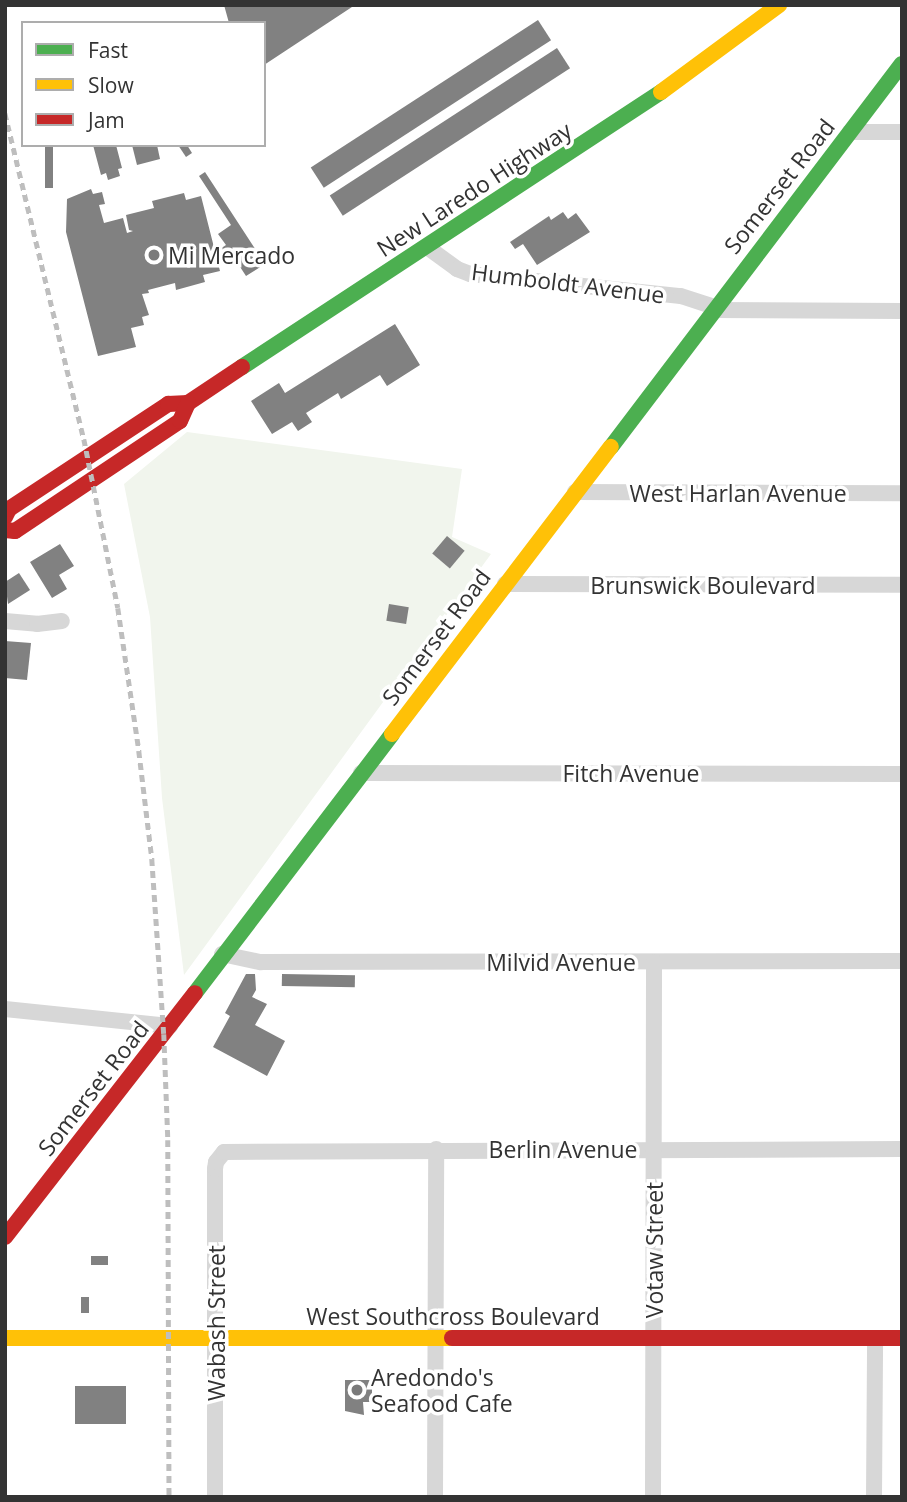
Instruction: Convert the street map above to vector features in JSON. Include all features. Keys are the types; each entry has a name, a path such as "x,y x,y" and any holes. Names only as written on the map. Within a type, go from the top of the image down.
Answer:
{"main road":[{"name":"New Laredo Highway","path":"5,517 9,509 168,404 188,403 660,93 779,5"},
{"name":"Somerset Road","path":"5,1237 99,1113 170,1026 222,954 902,64"},
{"name":"New Laredo Highway","path":"5,530 15,531 180,421 188,403"},
{"name":"West Southcross Boulevard","path":"5,1338 902,1338"}],"street":[{"path":"850,132 902,132"},
{"name":"Humboldt Avenue","path":"427,247 457,269 470,274 681,296 713,309 902,311"},
{"name":"West Harlan Avenue","path":"575,492 902,493"},
{"name":"Brunswick Boulevard","path":"505,584 902,585"},
{"path":"5,621 37,624 62,621"},
{"name":"Fitch Avenue","path":"361,773 902,774"},
{"name":"Milvid Avenue","path":"222,954 261,962 902,961"},
{"name":"Votaw Street","path":"653,1497 654,962"},
{"path":"5,1009 170,1026"},
{"path":"435,1497 436,1149"},
{"name":"Berlin Avenue","path":"225,1152 902,1149"},
{"name":"Wabash Street","path":"215,1497 215,1169 225,1152"},
{"path":"874,1497 875,1338"}],"shaded area":[{"path":"187,432 462,469 452,537 491,554 184,975 162,798 150,617 124,484"}],"building":[{"path":"224,5 355,5 266,64 266,21 228,21"},
{"path":"538,20 551,40 324,188 311,168"},
{"path":"557,48 570,68 343,216 330,196"},
{"path":"45,147 53,147 53,188 45,188"},
{"path":"94,147 117,147 122,168 118,169 120,176 108,180 106,173 101,175"},
{"path":"132,147 157,147 160,159 137,165"},
{"path":"179,147 188,147 192,153 186,157"},
{"path":"205,172 265,264 246,276 233,256 227,259 220,249 226,245 218,234 231,225 199,176"},
{"path":"91,189 93,194 102,192 105,204 99,205 104,223 123,218 127,233 133,231 129,230 126,215 154,208 152,201 184,193 186,200 201,196 220,271 203,275 205,282 176,290 175,283 142,294 149,315 142,317 144,325 131,328 136,347 98,356 66,232 67,199"},
{"path":"563,212 568,219 576,213 590,232 537,265 523,244 515,249 510,242 549,216 551,220"},
{"path":"395,324 420,365 387,386 380,375 341,399 338,393 306,413 312,422 298,431 292,422 272,434 251,401 279,383 285,393"},
{"path":"447,536 465,551 450,568 432,554"},
{"path":"60,544 74,566 59,575 67,589 52,598 30,562"},
{"path":"19,573 30,590 8,604 5,582"},
{"path":"389,604 409,607 406,624 386,621"},
{"path":"5,641 31,643 27,680 5,678"},
{"path":"246,974 255,974 256,990 252,997 267,1004 255,1025 285,1041 267,1076 213,1047 230,1016 225,1013"},
{"path":"282,974 355,975 355,987 282,986"},
{"path":"91,1256 108,1256 108,1265 91,1265"},
{"path":"81,1297 89,1297 89,1313 81,1313"},
{"path":"345,1380 372,1380 372,1402 363,1402 364,1415 345,1411"},
{"path":"75,1386 126,1386 126,1424 75,1424"}],"railway":[{"path":"5,113 84,439 118,608 152,859 168,1140 169,1497"}],"traffic: fast":[{"path":"611,447 902,64"},
{"path":"242,367 661,92"},
{"path":"195,993 392,734"}],"traffic: slow":[{"path":"661,92 779,5"},
{"path":"392,734 611,447"},
{"path":"5,1338 452,1338"}],"traffic: jam":[{"path":"5,517 9,509 168,404 188,403 242,367"},
{"path":"5,530 15,531 180,421 188,403"},
{"path":"5,1237 195,993"},
{"path":"452,1338 902,1338"}],"place":[{"name":"Mi Mercado","path":"154,255"},
{"name":"Aredondo's Seafood Cafe","path":"357,1390"}]}
